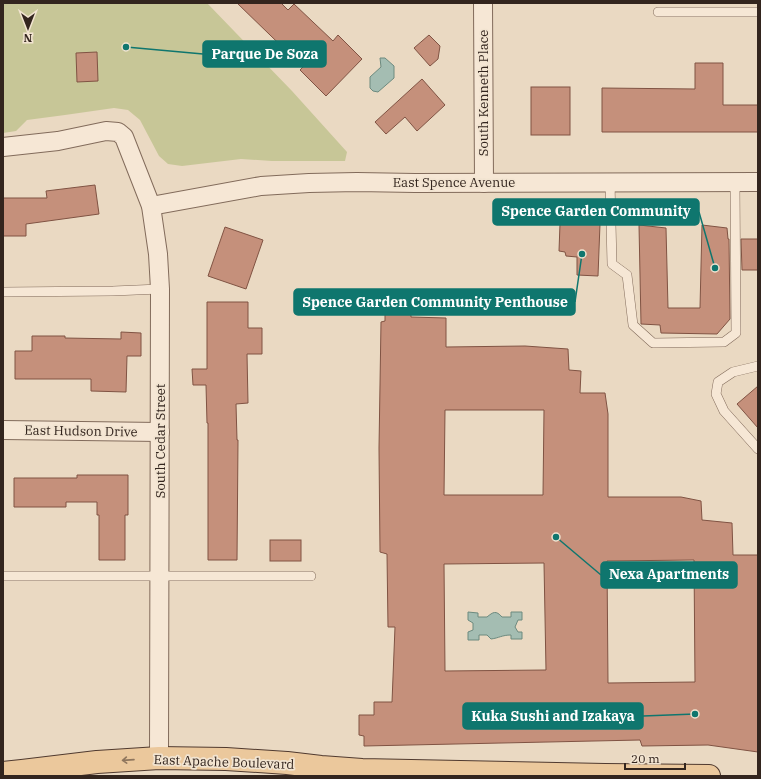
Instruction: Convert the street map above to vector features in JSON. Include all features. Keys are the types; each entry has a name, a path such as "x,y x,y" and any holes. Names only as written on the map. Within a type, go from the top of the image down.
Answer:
{"main road":[{"name":"East Apache Boulevard","path":"3,773 97,762 159,758 226,759 362,770 709,776"}],"street":[{"name":"South Kenneth Place","path":"483,3 484,183"},
{"name":"South Cedar Street","path":"3,148 58,141 106,131 118,132 124,137 151,206 158,254 160,289 159,758"},
{"name":"East Spence Avenue","path":"151,206 261,186 308,183 758,182"},
{"name":"East Hudson Drive","path":"3,430 160,432"}],"lane":[{"path":"658,12 758,12"},
{"path":"610,182 612,264 627,275 633,325 653,343 724,342 736,333 735,182"},
{"path":"3,292 160,289"},
{"path":"758,366 733,372 718,382 716,394 724,411 758,448"},
{"path":"3,576 311,576"}],"shaded area":[{"path":"3,3 207,3 292,91 347,152 345,161 272,161 241,159 182,166 168,164 159,156 140,120 128,110 114,108 27,120 16,131 3,133"},
{"path":"380,58 385,58 394,66 394,78 378,92 373,91 370,88 370,77 381,67"},
{"path":"468,612 478,613 478,617 487,617 494,612 498,613 502,617 511,617 511,612 522,612 522,620 518,620 515,627 518,632 522,632 522,639 511,639 511,635 491,639 487,635 479,635 479,640 468,640 468,632 473,630 473,623 468,620"}],"building":[{"path":"237,3 281,3 288,10 294,4 333,41 338,35 362,59 326,96 300,70 303,67"},
{"path":"429,35 440,46 438,59 430,66 414,48"},
{"path":"97,52 98,81 77,82 76,53"},
{"path":"695,63 723,63 723,105 758,105 758,132 602,132 602,88 695,89"},
{"path":"422,79 445,105 417,131 405,117 386,134 375,122"},
{"path":"531,87 570,87 570,135 531,135"},
{"path":"95,185 99,214 26,224 26,236 3,236 3,198 47,198 46,191"},
{"path":"560,224 600,224 598,276 577,275 577,257 566,256 565,252 559,251"},
{"path":"639,225 666,228 668,308 700,308 702,225 727,228 729,239 730,319 717,334 661,333 660,325 641,324"},
{"path":"225,227 263,240 246,289 208,276"},
{"path":"741,239 758,239 758,270 742,270"},
{"path":"410,301 411,317 446,318 446,347 525,346 568,349 569,370 581,371 580,393 605,393 608,414 608,497 681,497 701,501 702,520 732,523 733,555 758,555 758,752 708,745 642,746 640,740 364,746 364,736 359,735 359,715 374,715 374,702 392,702 395,627 388,627 387,554 380,552 379,448 381,322 385,321 385,302","holes":["445,410 544,410 543,495 444,495","694,560 695,682 608,683 607,561","544,563 546,670 445,671 444,564"]},
{"path":"207,302 248,302 248,328 262,328 262,354 247,354 248,403 236,404 238,440 237,560 208,560 208,423 206,385 193,385 192,369 207,369"},
{"path":"121,332 141,333 141,356 127,356 126,392 91,391 91,379 15,379 15,351 32,351 32,336 121,339"},
{"path":"758,386 758,428 737,404"},
{"path":"77,475 128,475 128,515 125,515 125,560 99,560 99,515 97,515 97,502 66,502 66,507 14,507 14,478 77,478"},
{"path":"270,540 301,540 301,561 270,561"}],"place":[{"name":"Parque De Soza","path":"126,47"},
{"name":"Spence Garden Community Penthouse","path":"582,254"},
{"name":"Spence Garden Community","path":"715,268"},
{"name":"Nexa Apartments","path":"556,537"},
{"name":"Kuka Sushi and Izakaya","path":"695,714"}]}
